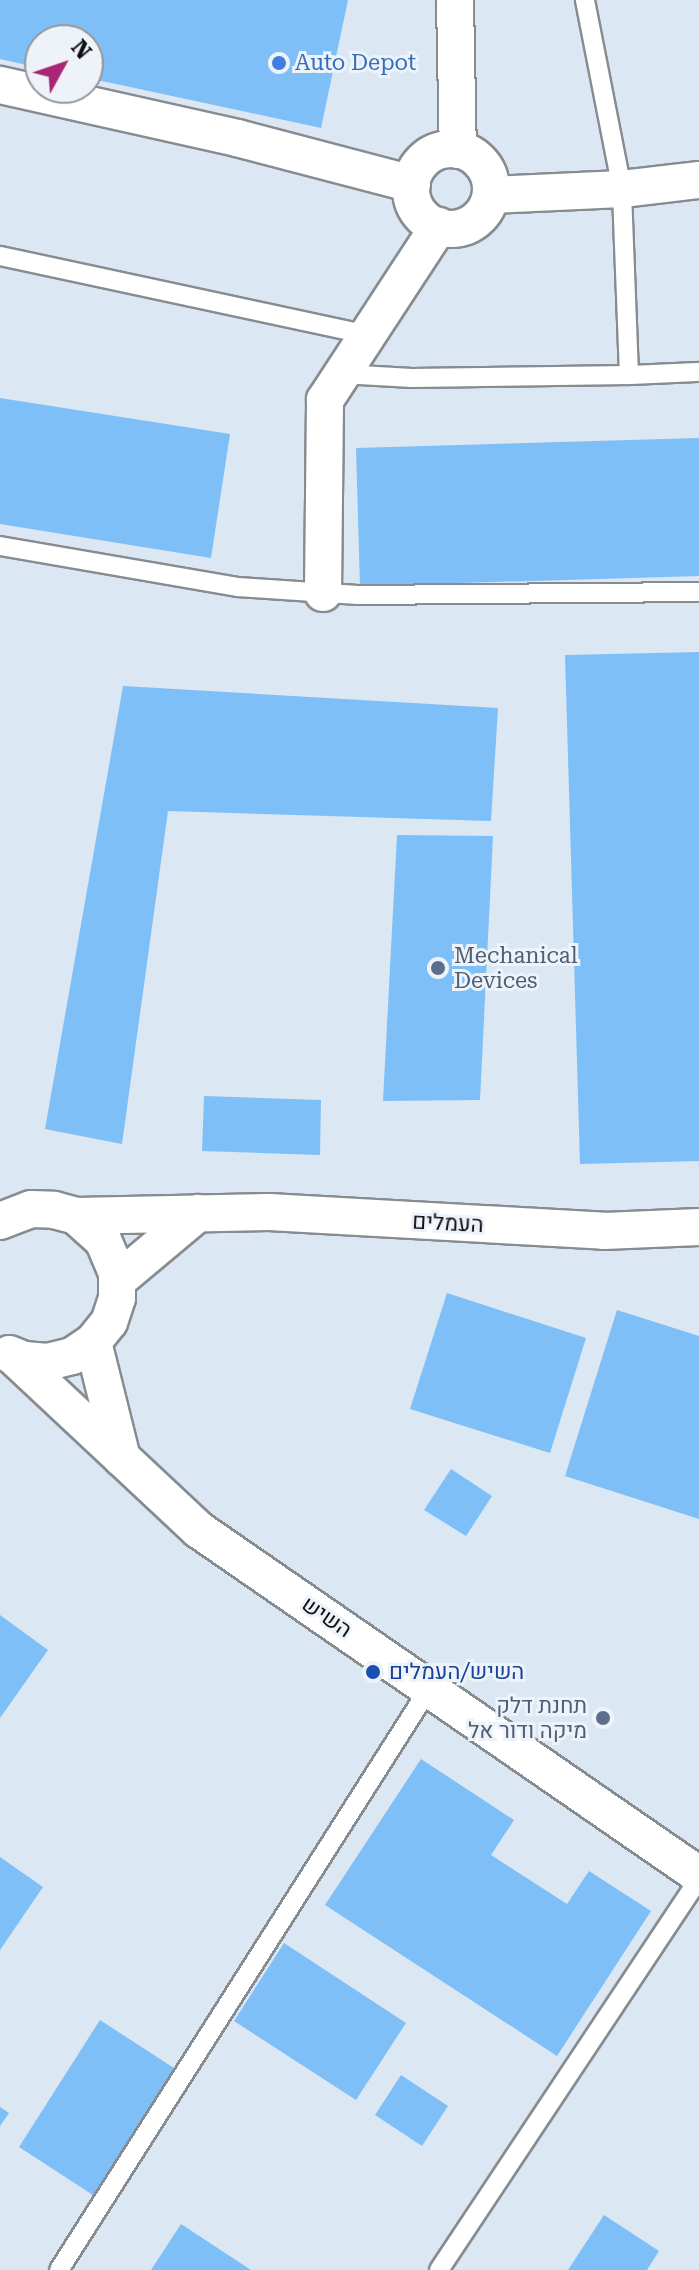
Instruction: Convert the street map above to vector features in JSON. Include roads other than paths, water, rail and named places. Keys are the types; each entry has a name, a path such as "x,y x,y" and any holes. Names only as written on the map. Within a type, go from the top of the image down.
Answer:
{"street":[{"path":"455,0 458,150"},
{"path":"0,85 237,138 412,184"},
{"path":"458,150 479,161 487,171 491,195 487,208 468,226 455,229 439,226 416,207 412,184 415,172 433,154 458,150"},
{"path":"491,195 622,189 699,180"},
{"path":"323,593 325,400 439,226"},
{"name":"העמלים","path":"0,1221 31,1209 54,1210 76,1216 269,1212 604,1231 699,1227"},
{"path":"117,1281 198,1213"},
{"path":"6,1353 48,1362 72,1356 93,1342 109,1322 117,1298 117,1281 103,1240 76,1216"},
{"path":"93,1342 122,1458"},
{"name":"השיש","path":"6,1353 199,1530 699,1876"}],"lane":[{"path":"585,0 622,189 629,375"},
{"path":"0,256 367,335"},
{"path":"342,374 412,378 699,372"},
{"path":"0,546 238,587 323,593 436,596 699,592"},
{"path":"59,2270 430,1687"},
{"path":"439,2270 699,1876"}],"place":[{"name":"Auto Depot","path":"279,63"},
{"name":"Mechanical Devices","path":"438,968"},
{"name":"השיש/העמלים","path":"373,1672"},
{"name":"תחנת דלק מיקה ודור אל","path":"603,1718"}]}
